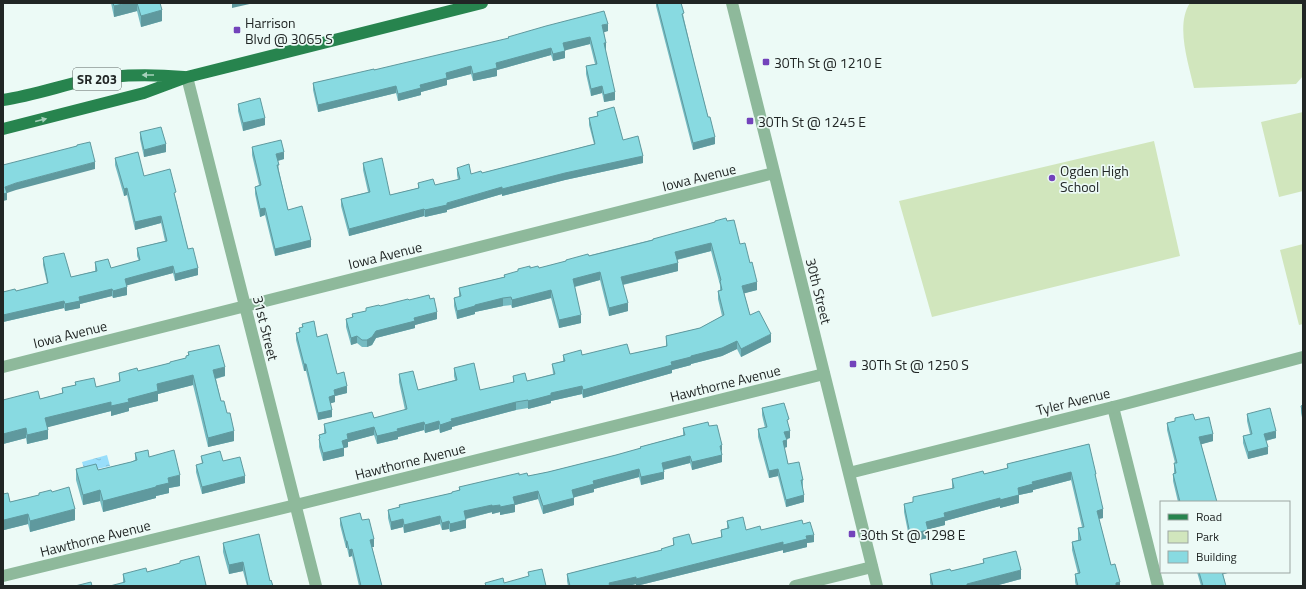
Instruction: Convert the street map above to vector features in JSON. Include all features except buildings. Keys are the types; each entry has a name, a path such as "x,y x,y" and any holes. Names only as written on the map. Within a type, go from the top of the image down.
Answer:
{"main road":[{"name":"SR 203","path":"3,129 144,93 187,77 446,7 482,3"},
{"name":"SR 203","path":"3,100 84,81 109,77 161,75 187,77"}],"street":[{"name":"30th Street","path":"732,3 877,586"},
{"name":"31st Street","path":"187,77 316,586"},
{"name":"Iowa Avenue","path":"3,367 774,173"},
{"name":"Tyler Avenue","path":"849,473 1113,407 1303,357"},
{"name":"Hawthorne Avenue","path":"3,576 824,374"},
{"path":"1113,407 1158,586"},
{"path":"795,586 872,567"}],"green space":[{"path":"1190,3 1303,3 1303,76 1296,84 1194,88 1184,45 1183,33 1186,12"},
{"path":"1303,112 1303,191 1279,197 1261,122"},
{"path":"1154,141 1180,256 932,317 899,201"},
{"path":"1303,244 1303,324 1299,325 1280,250"}],"water":[{"path":"107,455 110,466 85,472 82,462"}],"place":[{"name":"Harrison Blvd @ 3065 S","path":"237,30"},
{"name":"30Th St @ 1210 E","path":"766,62"},
{"name":"30Th St @ 1245 E","path":"750,121"},
{"name":"Ogden High School","path":"1052,178"},
{"name":"30Th St @ 1250 S","path":"853,364"},
{"name":"30th St @ 1298 E","path":"852,534"}]}
